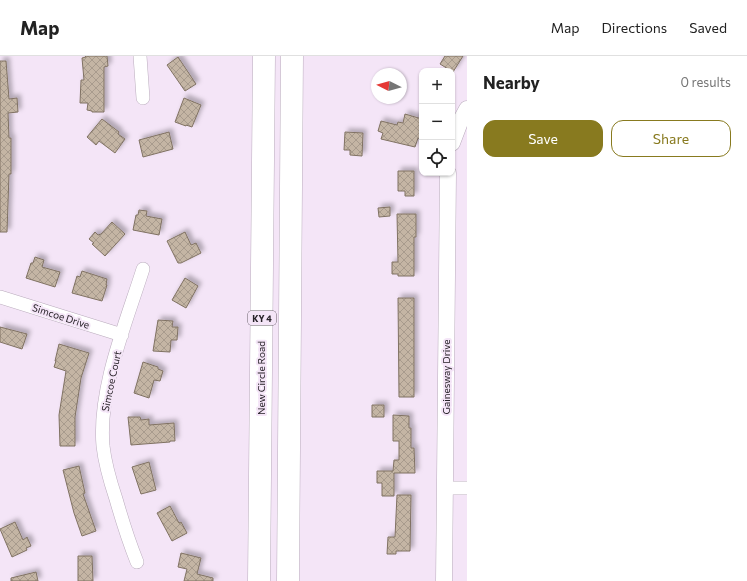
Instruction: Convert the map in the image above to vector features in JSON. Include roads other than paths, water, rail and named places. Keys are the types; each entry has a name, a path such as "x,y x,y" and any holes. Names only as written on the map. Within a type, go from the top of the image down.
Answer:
{"highway":[{"name":"New Circle Road","path":"259,581 264,56"},
{"name":"KY 4","path":"288,581 292,56"}],"street":[{"path":"140,56 144,98"},
{"path":"453,140 467,109"},
{"name":"Gainesway Drive","path":"444,581 448,176"},
{"name":"Simcoe Court","path":"137,562 128,539 106,468 103,446 103,428 105,397 122,335 143,269"},
{"name":"Simcoe Drive","path":"0,297 122,335"},
{"path":"446,488 467,488"}]}
